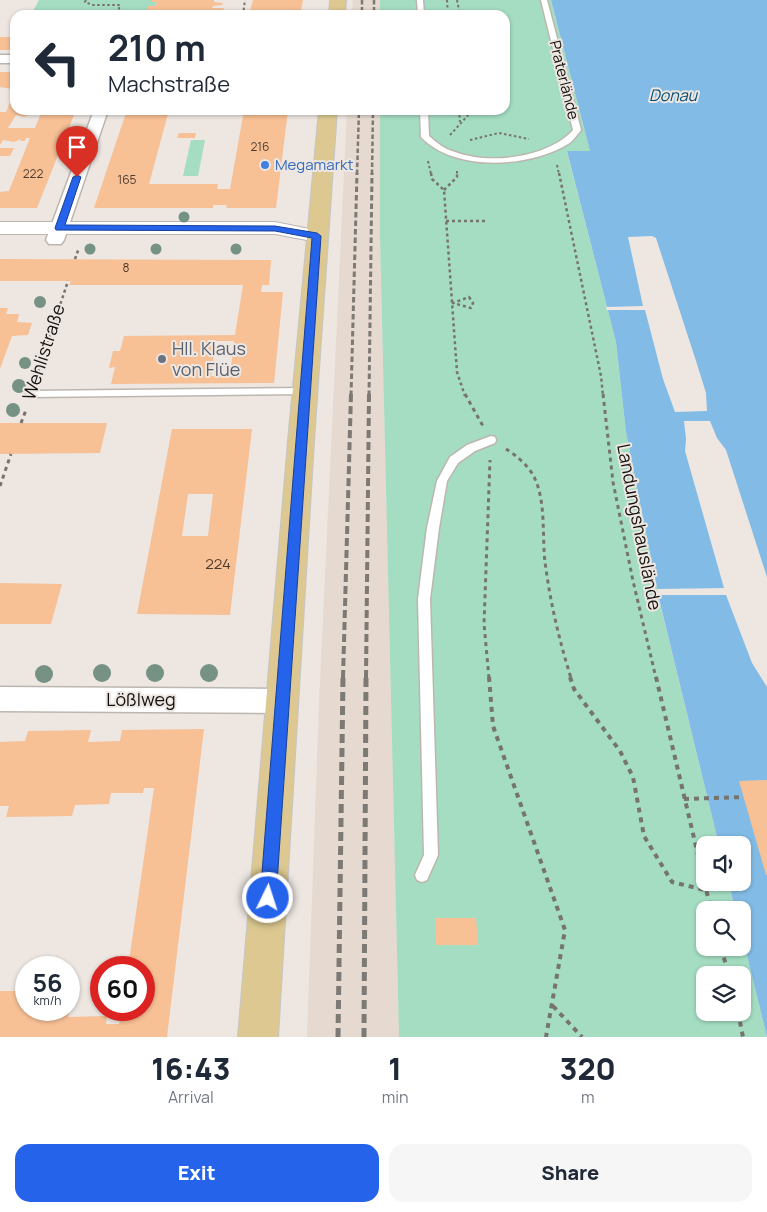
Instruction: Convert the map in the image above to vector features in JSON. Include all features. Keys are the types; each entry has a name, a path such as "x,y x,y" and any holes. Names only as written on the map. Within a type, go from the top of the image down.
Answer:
{"main road":[{"path":"258,1037 305,391 328,115"},
{"path":"0,228 57,234 278,239 317,236"},
{"path":"0,240 57,234"}],"street":[{"path":"57,234 98,115"},
{"name":"Lößlweg","path":"0,700 282,701"}],"lane":[{"name":"Praterlände","path":"544,0 577,130 566,142 553,147"},
{"path":"424,115 425,137 440,149 459,156 497,161 529,157 553,147"},
{"path":"31,394 305,391"},
{"path":"422,874 431,855 424,599 432,528 442,481 454,460 471,448 491,440"}],"path":[{"path":"86,0 85,2 93,5 120,5"},
{"path":"119,10 123,0"},
{"path":"459,115 460,122"},
{"path":"450,136 468,115"},
{"path":"466,142 491,132 509,132 553,147"},
{"path":"425,137 432,179 444,190 458,372 467,400 491,440 516,455 536,478 542,511 545,562 559,641 574,689 620,751 633,777 644,836 672,882 696,888"},
{"name":"Landungshauslände","path":"553,147 602,376 613,482 696,848"},
{"path":"446,221 484,221"},
{"name":"Wehlistraße","path":"21,423 68,281"},
{"path":"469,298 473,302 471,308 453,303 469,298"},
{"path":"491,440 484,624 493,726 565,930 546,1037"},
{"path":"0,486 11,454"},
{"path":"684,798 744,797"},
{"path":"553,1005 582,1037"},
{"path":"740,1021 743,1037"}],"shaded area":[{"path":"353,0 380,0 380,10 352,10"},
{"path":"347,115 380,115 380,237 399,1037 307,1037 319,704"}],"green space":[{"path":"39,0 152,0 152,2 157,2 154,10 34,10"},
{"path":"380,0 551,0 590,151 567,152 616,342 626,432 660,604 717,836 696,836 696,891 731,891 733,901 696,901 696,956 747,956 750,966 696,966 696,1021 751,1021 751,972 767,1037 399,1037 380,237 380,115 510,115 510,10 380,10"},
{"path":"191,140 205,140 198,176 183,176"}],"water":[{"name":"Donau","path":"551,0 767,0 767,1037 747,956 751,956 751,901 733,901 731,891 751,891 751,836 717,836 660,603 626,432 616,342 567,151 590,151"}],"pier":[{"path":"652,236 656,238 697,364 706,393 707,411 675,412 663,379 645,310 607,310 606,307 643,306 628,237"},
{"path":"684,421 710,421 717,438 726,450 767,577 767,687 752,663 726,595 658,595 657,589 724,588 685,451"}],"building":[{"path":"152,0 214,0 214,2 223,3 212,8 224,8 223,10 147,10 148,6 156,6 157,2 151,2"},
{"path":"253,0 303,0 301,10 250,10"},
{"path":"0,37 10,37 10,50 0,50"},
{"path":"0,72 10,72 10,89 0,87"},
{"path":"10,103 10,115 16,115 8,128 35,128 40,115 74,115 37,208 0,208 0,192 9,191 30,138 26,138 25,141 20,141 21,139 14,142 3,140 0,145 0,112 6,112"},
{"path":"125,115 168,115 149,184 218,184 217,189 230,189 243,115 287,115 276,208 226,208 227,205 213,205 213,208 94,208"},
{"path":"179,133 196,133 195,138 177,138"},
{"path":"0,148 14,148 10,156 0,156"},
{"path":"0,259 271,260 269,285 262,285 261,292 283,292 274,383 111,384 115,367 109,368 113,351 120,351 124,336 235,335 243,285 69,285 71,281 0,281","holes":["216,341 234,341 230,376 211,376"]},
{"path":"0,308 8,308 6,314 19,314 17,322 32,323 28,335 12,336 0,369"},
{"path":"0,423 107,423 100,453 0,454"},
{"path":"172,429 252,429 230,615 137,614","holes":["188,494 213,494 208,536 182,536"]},
{"path":"0,583 62,584 51,624 0,624"},
{"path":"204,729 167,1037 0,1037 0,991 15,991 15,1021 80,1021 80,1017 90,1016 90,1021 106,1021 106,1024 119,1024 119,1021 155,1021 155,956 130,956 154,788 144,788 143,793 111,793 109,804 75,805 72,816 6,817 9,806 0,806 0,742 25,741 28,731 91,730 88,742 120,741 122,730"},
{"path":"767,780 767,875 766,875 739,781"},
{"path":"435,918 476,918 478,945 436,945"}],"railway":[{"path":"362,0 362,10"},
{"path":"374,0 374,10"},
{"path":"357,174 359,115"},
{"path":"372,174 373,115"},
{"path":"351,396 357,173"},
{"path":"369,396 372,173"},
{"path":"343,678 351,394"},
{"path":"366,678 369,394"},
{"path":"338,1037 343,677"},
{"path":"364,1037 366,677"}],"place":[{"name":"Megamarkt","path":"265,165"},
{"name":"Hll. Klaus von Flüe","path":"162,359"}],"route":[{"path":"77,177 60,228 275,228 317,236 268,898"}]}
